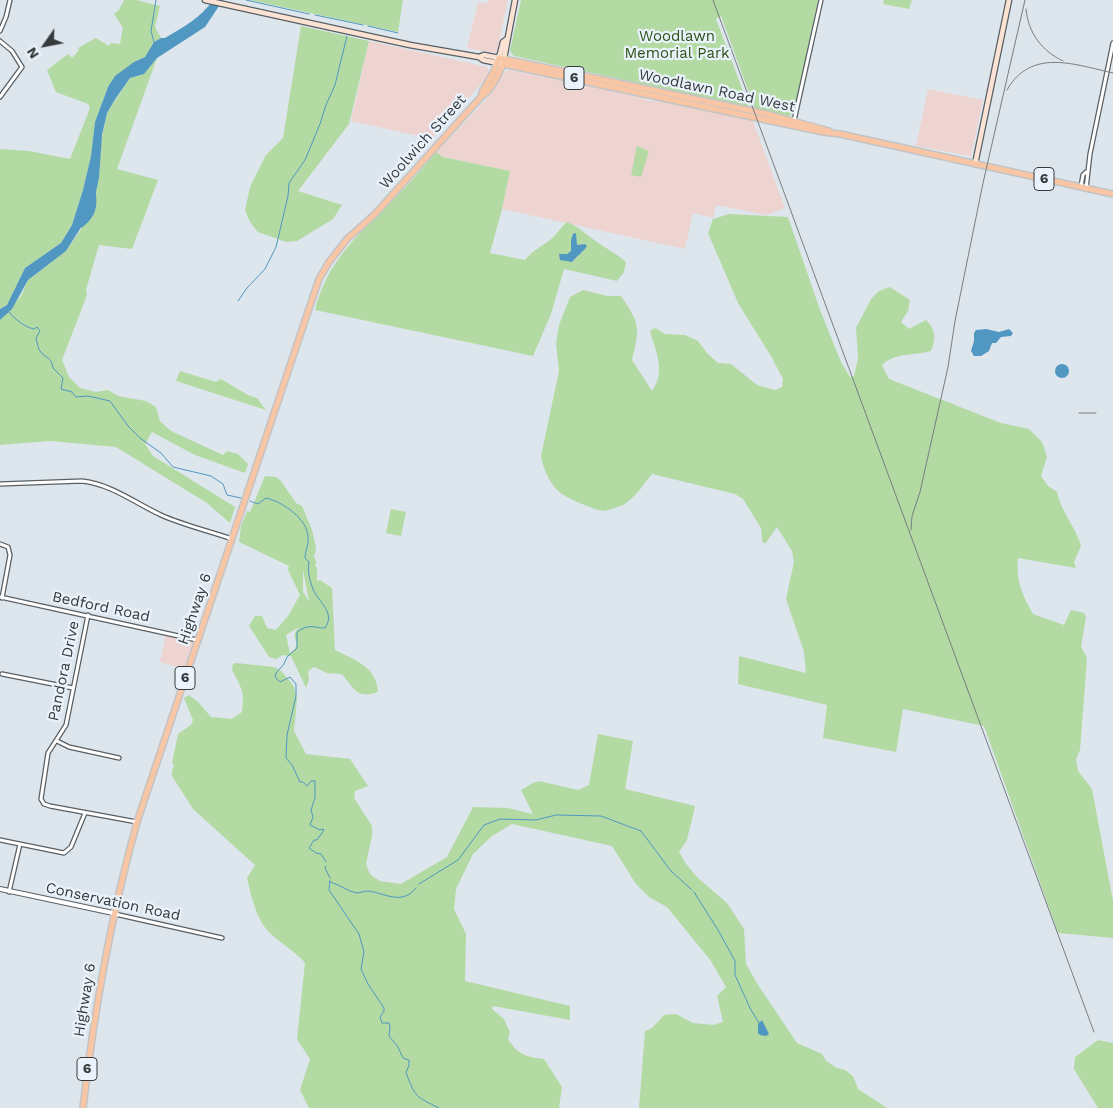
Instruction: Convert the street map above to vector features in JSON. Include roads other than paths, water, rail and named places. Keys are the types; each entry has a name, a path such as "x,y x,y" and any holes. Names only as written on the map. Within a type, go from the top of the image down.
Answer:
{"main road":[{"path":"207,0 410,45 479,57 484,60 501,61"},
{"name":"Woolwich Street","path":"383,204 412,175 494,83 508,43 507,39 515,0"},
{"path":"975,164 1009,0"},
{"name":"Woodlawn Road West","path":"501,61 794,123 1113,194"},
{"name":"Highway 6","path":"83,1108 98,997 113,914 137,822 319,279 329,262 347,240 383,204"}],"street":[{"path":"0,31 10,0"},
{"path":"794,123 821,0"},
{"path":"0,41 14,53 22,67 0,96"},
{"path":"1083,188 1083,175 1086,171 1113,43"},
{"path":"0,484 94,482 110,488 162,515 232,539"},
{"path":"0,544 8,547 10,555 1,597"},
{"name":"Bedford Road","path":"1,597 198,640"},
{"name":"Pandora Drive","path":"85,813 50,806 44,804 41,799 48,753 66,725 88,615"},
{"path":"2,674 73,688"},
{"path":"57,741 69,747 119,758"},
{"path":"0,840 62,853 67,852 71,847 85,813 137,822"},
{"path":"9,892 20,844"},
{"name":"Conservation Road","path":"0,890 222,938"}],"water":[{"path":"213,0 223,0 205,27 157,58 144,74 130,78 116,98 107,113 102,135 99,178 92,210 66,251 28,280 12,309 0,320 0,309 7,305 25,268 61,243 72,225 91,156 95,122 108,87 115,76 134,62 145,57 154,42 165,38 197,17"},
{"path":"576,233 577,245 585,244 587,246 572,262 560,260 559,254 567,254 571,251 571,240 573,234"},
{"path":"986,329 999,332 1009,329 1013,333 1011,336 1001,337 996,343 992,343 989,351 981,356 974,356 971,351 974,333 976,330"},
{"path":"1062,364 1067,366 1069,371 1067,376 1062,378 1057,376 1055,371 1057,366"},
{"path":"762,1020 769,1034 766,1036 758,1033 758,1024"}],"waterway":[{"path":"154,42 151,31 156,0"},
{"path":"246,0 309,14"},
{"path":"315,15 363,25"},
{"path":"368,26 398,33"},
{"path":"238,301 247,288 265,269 276,247 288,196 289,183 305,160 320,124 335,85 347,36"},
{"path":"81,225 88,218 92,210 94,202 93,192"},
{"path":"9,312 23,325 34,329 37,327 40,331 36,338 40,351 50,360 53,368 63,378 61,389 72,392 76,397 88,396 110,401 128,426 140,438 161,453 173,467 211,476 223,484 227,495 241,498"},
{"path":"250,501 258,504 266,498 273,500 287,507 304,524 308,538 305,558 309,562 310,579 315,594 327,612 328,622 325,628 308,627 297,632 297,648 287,657 275,677 280,682 290,677 296,684 296,696 287,735 286,758 292,765 300,782 307,786 311,781 315,781 315,798 311,810 313,817 310,825 324,830 309,848 321,854 326,862"},
{"path":"419,884 458,860 484,825 500,819 536,820 556,815 601,816 641,831 671,871 692,890"},
{"path":"326,866 325,868 330,878"},
{"path":"330,880 329,890 359,934 364,952 361,969 368,984 384,1008 380,1017 382,1023 389,1023 389,1036 398,1047 403,1058 409,1060 406,1073 412,1087 417,1095 439,1108"},
{"path":"330,882 356,893 368,891 393,897 405,896 416,888"},
{"path":"694,892 735,961 735,975 759,1023"}],"railway":[{"path":"713,0 1094,1032"},
{"path":"911,530 912,516 920,492 948,367 955,321 983,183 1025,0"},
{"path":"1026,9 1027,18 1037,40 1055,57 1063,61"},
{"path":"1007,90 1017,77 1028,68 1041,64 1055,62 1113,73"},
{"path":"1079,413 1096,413"}],"park label":[{"name":"Woodlawn Memorial Park","path":"677,46"}]}
